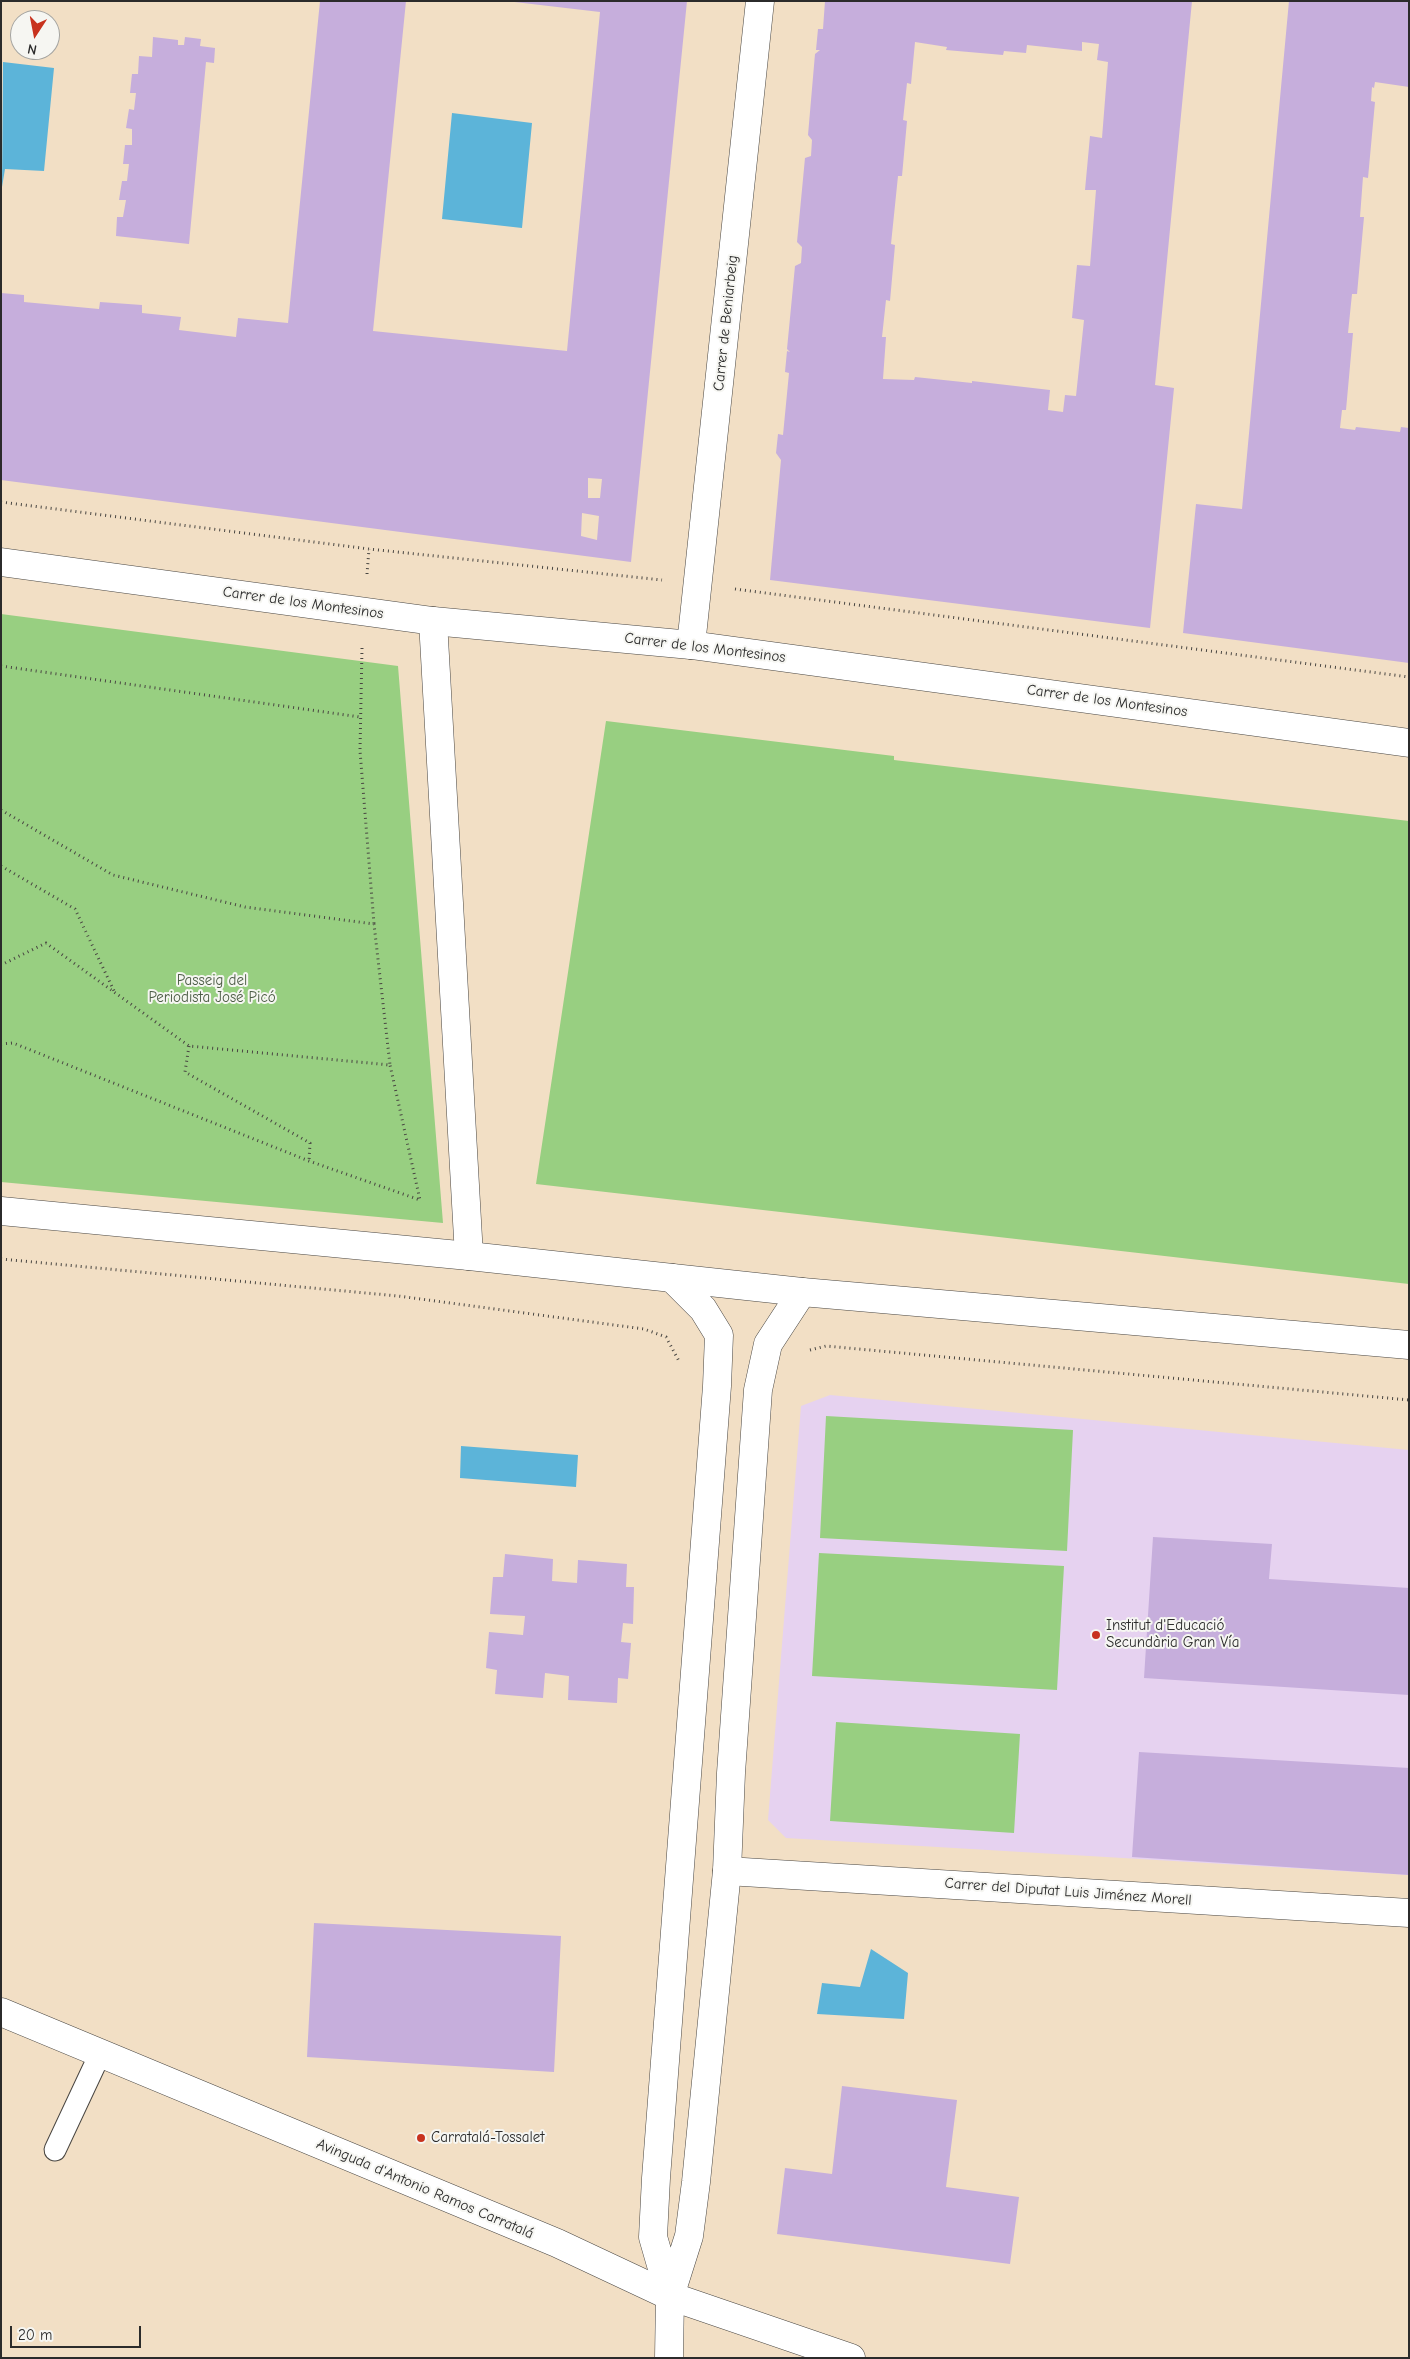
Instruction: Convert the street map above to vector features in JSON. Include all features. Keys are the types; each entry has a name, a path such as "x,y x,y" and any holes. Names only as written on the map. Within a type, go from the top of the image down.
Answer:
{"street":[{"name":"Carrer de Beniarbeig","path":"691,645 760,1"},
{"name":"Carrer de los Montesinos","path":"1,562 433,621 691,645 1409,743"},
{"path":"433,621 469,1256"},
{"path":"1,1211 469,1256 802,1292 1409,1345"},
{"path":"670,2296 653,2237 656,2178 718,1386 719,1335 703,1309 672,1278"},
{"path":"668,2358 670,2296 689,2236 696,2182 728,1871 731,1773 758,1390 768,1344 802,1292"},
{"name":"Carrer del Diputat Luis Jiménez Morell","path":"728,1871 1409,1913"},
{"name":"Avinguda d'Antonio Ramos Carratalá","path":"1,2012 557,2243 670,2296 852,2358"}],"lane":[{"path":"56,2150 100,2054"}],"path":[{"path":"1,1044 12,1043 309,1161 420,1200 390,1065 374,924 360,751 363,612 369,549"},
{"path":"1,666 360,717"},
{"path":"1,810 112,875 245,907 374,924"},
{"path":"1,866 75,909 115,993"},
{"path":"1,965 46,943 189,1046 390,1065"},
{"path":"189,1046 185,1072 310,1143 309,1161"}],"shaded area":[{"name":"Institut d'Educació Secundària Gran Vía","path":"830,1395 1409,1450 1409,1875 786,1838 768,1820 801,1406"}],"green space":[{"name":"Passeig del Periodista José Picó","path":"1,614 398,666 443,1223 1,1182"},
{"path":"606,721 894,756 894,760 1409,821 1409,1284 536,1184"},
{"path":"826,1416 1073,1430 1067,1551 820,1538"},
{"path":"819,1553 1064,1566 1057,1690 812,1676"},
{"path":"836,1722 1020,1734 1014,1833 830,1821"}],"water":[{"path":"3,62 54,68 44,171 5,169 2,187"},
{"path":"452,113 532,123 522,228 442,219"},
{"path":"461,1446 578,1455 576,1487 460,1478"},
{"path":"871,1949 908,1973 904,2019 817,2014 822,1983 860,1987"}],"building":[{"path":"320,1 406,1 373,331 567,351 600,12 506,1 687,1 631,562 1,480 1,293 24,295 24,302 99,309 100,302 142,305 142,313 181,317 179,330 236,337 238,318 288,323","holes":["588,478 602,479 600,498 588,498","582,513 599,516 597,540 581,536"]},
{"path":"825,1 1192,1 1155,385 1174,388 1150,628 770,580 781,460 776,453 778,434 783,435 789,373 785,372 787,351 790,352 787,349 795,266 801,263 802,247 797,242 805,158 811,156 812,140 808,135 815,54 820,50 816,50 818,29 823,29","holes":["915,42 947,47 946,50 1003,55 1004,51 1026,53 1027,45 1082,51 1082,42 1099,44 1097,60 1108,62 1102,138 1090,136 1085,190 1096,190 1090,266 1077,265 1072,318 1084,320 1076,396 1065,395 1063,412 1048,410 1050,390 915,377 914,380 883,379 886,337 882,337 886,300 890,301 895,245 891,244 898,176 902,176 907,121 903,120 907,83 911,84"]},
{"path":"1289,1 1409,1 1409,87 1375,82 1374,88 1372,87 1371,101 1375,102 1368,178 1363,177 1360,217 1364,217 1357,294 1352,294 1348,333 1353,333 1346,410 1342,410 1340,428 1355,430 1356,427 1400,432 1401,427 1409,428 1409,663 1183,633 1196,504 1242,509"},
{"path":"153,37 178,40 178,45 184,45 185,37 201,39 200,46 215,48 214,63 206,62 189,244 116,236 117,217 123,217 126,200 119,200 122,181 127,181 129,164 123,164 125,145 132,145 132,129 126,128 129,109 134,110 136,93 130,93 132,74 138,74 139,56 152,57"},
{"path":"1153,1537 1272,1544 1269,1579 1409,1588 1409,1695 1144,1678"},
{"path":"505,1554 553,1559 552,1581 577,1583 578,1560 627,1564 626,1587 634,1587 633,1624 623,1623 621,1642 631,1643 628,1679 618,1678 617,1703 568,1700 569,1676 545,1673 543,1698 495,1694 497,1670 486,1668 489,1632 523,1635 525,1616 490,1614 493,1577 503,1577"},
{"path":"1139,1752 1409,1768 1409,1875 1132,1857"},
{"path":"314,1923 561,1936 554,2072 307,2057"},
{"path":"842,2086 957,2100 946,2187 1019,2197 1010,2264 777,2234 785,2168 832,2174"}],"place":[{"name":"Institut d'Educació Secundària Gran Vía","path":"1096,1635"},
{"name":"Carratalá-Tossalet","path":"421,2138"}]}
